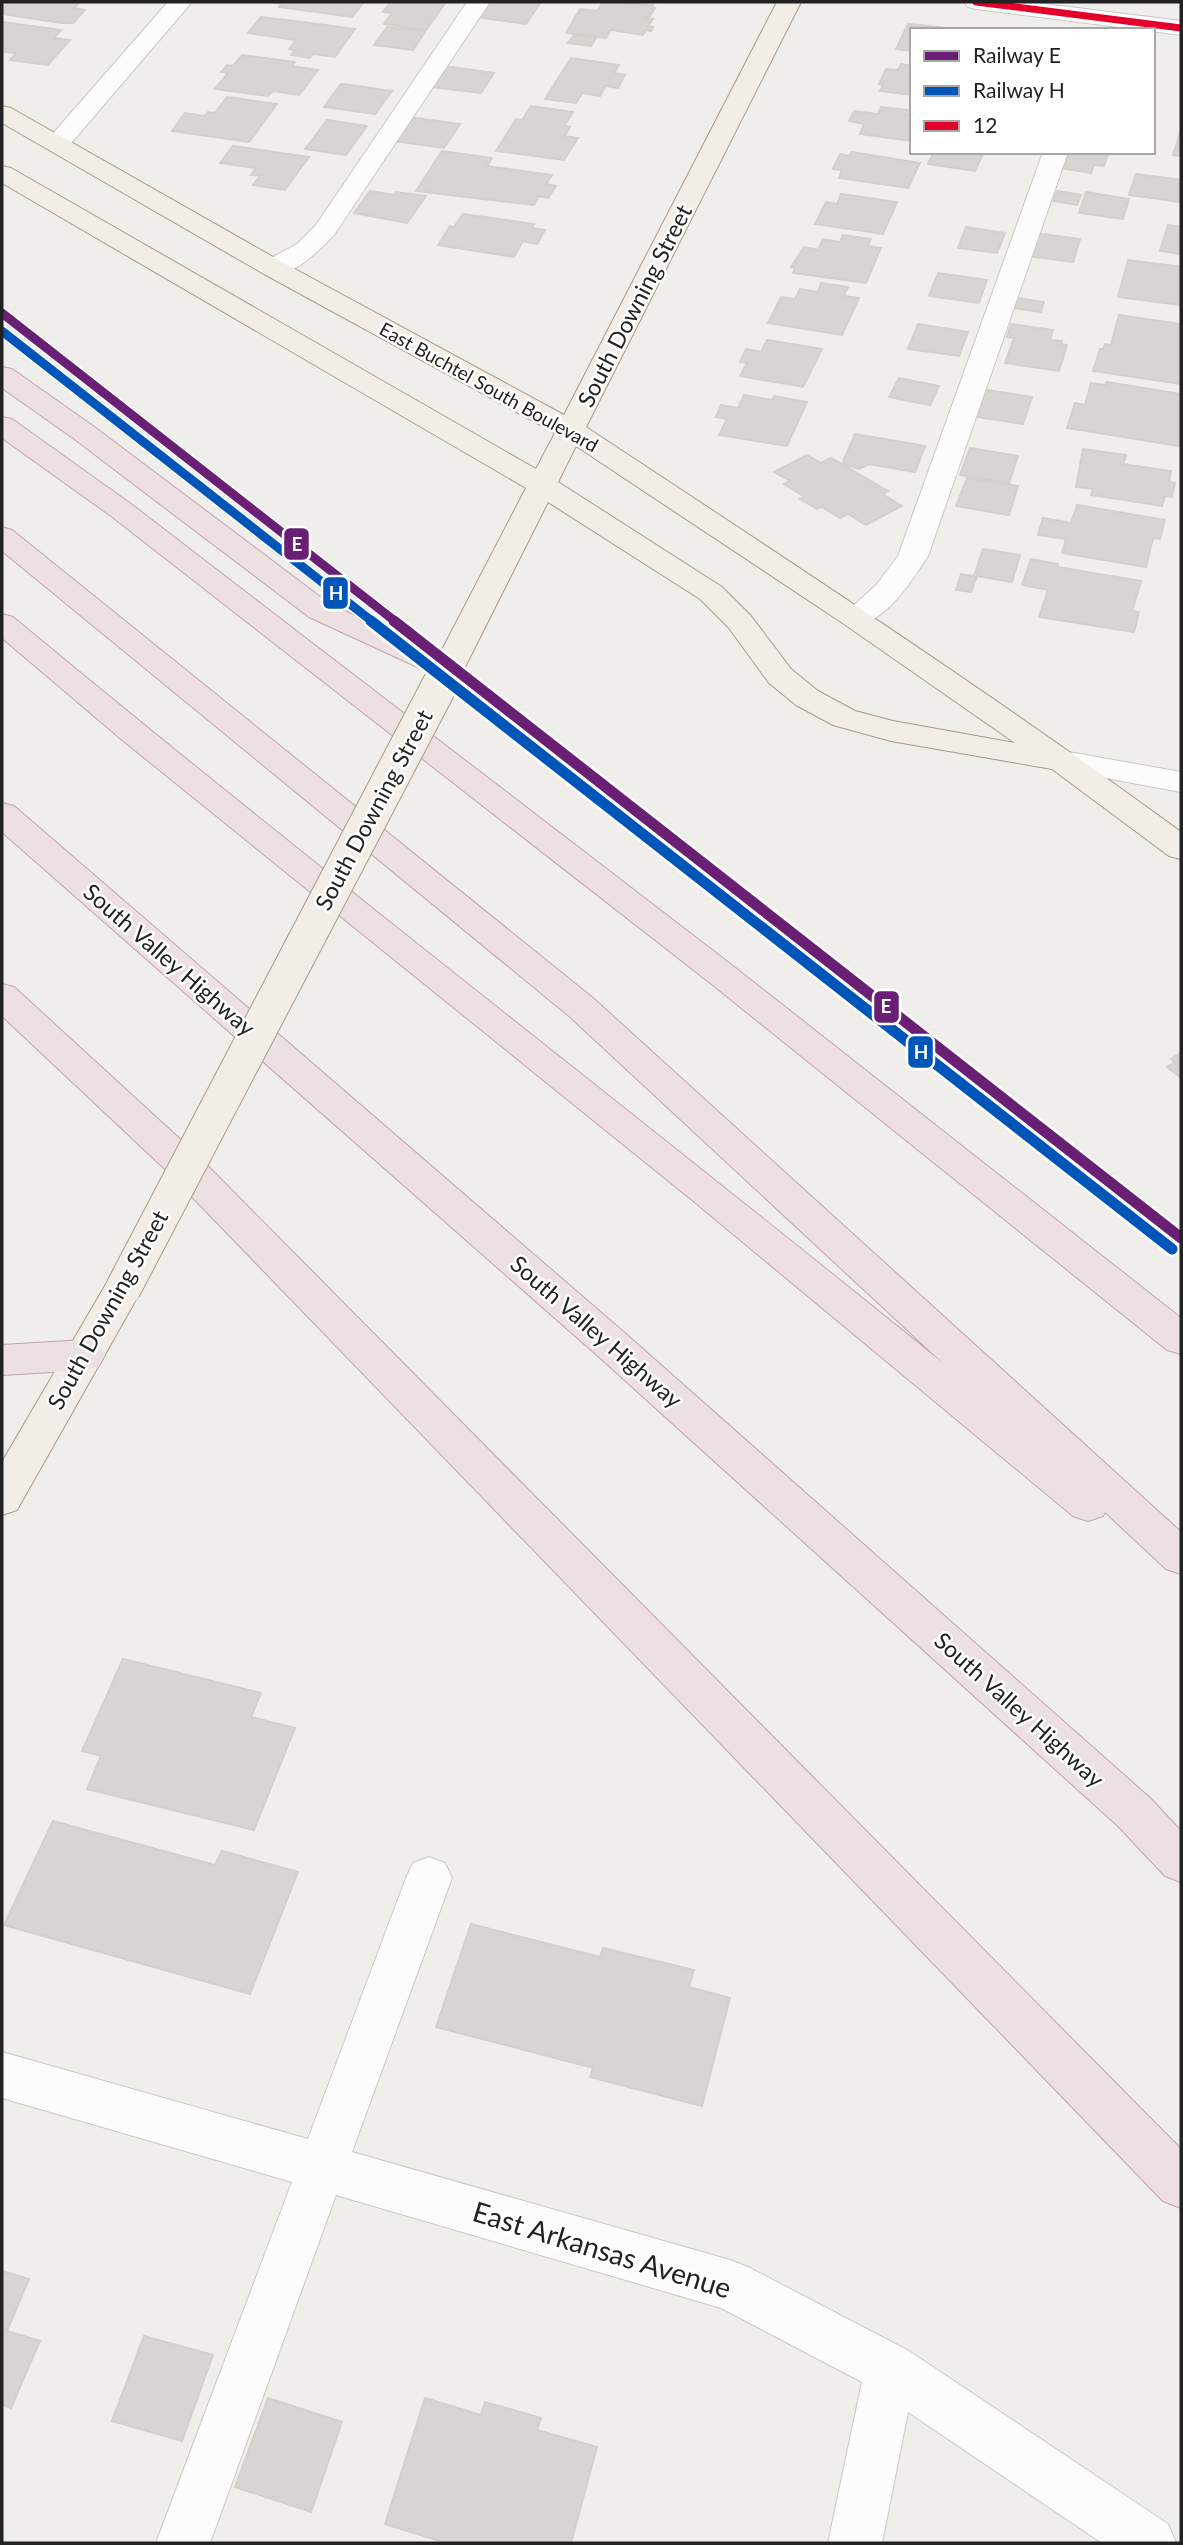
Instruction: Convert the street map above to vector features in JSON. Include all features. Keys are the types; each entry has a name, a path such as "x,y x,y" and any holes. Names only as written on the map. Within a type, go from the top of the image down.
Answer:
{"highway":[{"path":"2,375 83,432 320,611 448,669"},
{"path":"2,425 132,518 721,974 1181,1339"},
{"path":"2,536 581,1007 1181,1557"},
{"path":"2,623 132,732 705,1189 1181,1581"},
{"name":"South Valley Highway","path":"2,814 623,1355 1134,1812 1181,1862"},
{"path":"2,996 180,1161 1181,2184"},
{"path":"2,1360 85,1355"}],"main road":[{"name":"South Downing Street","path":"2,1498 123,1289 493,583 789,2"},
{"name":"East Buchtel South Boulevard","path":"2,113 273,268 572,430 855,618 1063,761 1181,848"},
{"name":"East Buchtel South Boulevard","path":"2,173 542,485 711,593 740,622 757,649 780,676 807,698 844,718 891,731 1063,761"}],"street":[{"path":"58,143 180,2"},
{"path":"273,268 306,250 324,230 478,2"},
{"path":"976,2 1181,28"},
{"path":"855,618 882,598 901,576 913,555 1055,154"},
{"path":"1063,761 1181,782"},
{"path":"183,2543 429,1878"},
{"name":"East Arkansas Avenue","path":"2,2075 730,2285 891,2369 1149,2543"},
{"path":"855,2543 891,2369"}],"building":[{"path":"2,2 80,2 74,8 85,10 73,23 61,23 2,14"},
{"path":"270,2 364,2 352,17 279,7 281,4"},
{"path":"391,2 446,2 426,30 384,24 392,13 383,12"},
{"path":"487,2 541,2 526,24 476,17"},
{"path":"603,2 653,5 652,8 655,8 650,16 645,18 653,19 648,26 653,27 651,31 646,30 643,35 611,30 606,38 566,33 580,9 597,11"},
{"path":"261,17 355,29 335,57 313,54 310,58 291,55 295,50 289,49 296,40 248,33"},
{"path":"2,22 61,30 54,38 70,40 48,65 10,60 16,53 4,52 7,48 2,48"},
{"path":"908,24 946,28 910,28 910,51 896,49"},
{"path":"387,27 425,32 413,50 374,45"},
{"path":"574,35 596,38 591,46 568,43"},
{"path":"242,55 295,62 292,66 318,70 299,95 273,91 268,96 215,89 228,73 221,72 227,65 233,66"},
{"path":"571,58 619,65 614,73 625,75 618,88 606,86 600,96 583,93 576,103 545,99"},
{"path":"901,64 910,66 910,95 880,91 883,85 879,84 886,69 898,70"},
{"path":"445,66 494,73 481,93 430,87"},
{"path":"341,84 392,91 375,114 324,107"},
{"path":"227,97 277,104 249,142 172,131 185,113 205,116 208,112 215,113"},
{"path":"531,106 573,112 564,126 570,127 565,136 578,138 564,160 496,151 516,119 522,120"},
{"path":"881,107 908,110 905,115 910,114 910,141 860,134 864,124 849,121 854,111 878,114"},
{"path":"408,117 460,124 444,148 392,141"},
{"path":"327,120 367,126 346,155 305,149"},
{"path":"1181,130 1181,156 1173,155"},
{"path":"233,146 309,157 285,190 253,185 260,176 251,175 256,168 220,163"},
{"path":"442,151 492,158 487,166 552,175 546,184 556,186 548,198 539,196 534,205 416,191"},
{"path":"852,152 920,163 908,188 839,178 842,170 833,169 840,154 849,156"},
{"path":"933,154 983,154 975,171 928,164"},
{"path":"1064,154 1108,154 1104,166 1094,165 1091,173 1059,168"},
{"path":"1136,174 1181,180 1181,202 1129,195"},
{"path":"370,191 426,196 407,223 354,213"},
{"path":"1057,191 1081,195 1077,205 1053,201"},
{"path":"1086,192 1129,199 1123,219 1079,213"},
{"path":"841,194 897,202 883,234 815,224 826,202 837,204"},
{"path":"463,214 534,224 532,228 545,230 537,244 523,241 514,257 438,245 450,226 454,227"},
{"path":"1168,225 1181,227 1181,254 1160,251"},
{"path":"966,227 1005,233 997,253 958,248"},
{"path":"1035,233 1080,239 1073,262 1027,256"},
{"path":"843,235 871,239 868,246 881,248 866,283 793,273 795,268 791,267 804,247 818,250 823,239 840,242"},
{"path":"1128,260 1181,267 1181,305 1118,297"},
{"path":"938,273 987,280 979,303 929,296"},
{"path":"821,283 848,287 844,296 859,298 842,335 768,323 781,297 795,299 800,289 818,292"},
{"path":"1017,298 1044,302 1041,312 1013,308"},
{"path":"1119,315 1181,324 1181,384 1093,371 1100,349 1103,349 1105,344 1111,345"},
{"path":"918,324 968,332 959,356 908,349"},
{"path":"1011,324 1053,330 1050,340 1062,341 1061,344 1067,345 1059,371 1005,363 1014,338 1007,337"},
{"path":"767,340 822,349 803,387 740,376 747,363 740,362 746,349 761,352"},
{"path":"899,378 939,386 930,405 889,397"},
{"path":"1107,382 1181,394 1179,446 1067,428 1075,403 1085,405 1091,383 1106,385"},
{"path":"980,389 1032,397 1023,424 970,416"},
{"path":"744,395 772,400 774,396 807,402 787,446 719,435 727,419 716,417 721,405 738,408"},
{"path":"855,434 925,446 915,472 869,464 859,469 842,464"},
{"path":"970,448 1018,456 1009,483 960,475"},
{"path":"1083,449 1126,455 1123,464 1171,471 1169,482 1175,483 1172,497 1165,496 1162,506 1091,495 1093,489 1076,487"},
{"path":"807,455 821,463 831,458 888,491 883,494 902,506 866,525 848,514 840,518 822,507 817,509 800,499 805,497 784,484 790,481 774,472"},
{"path":"967,478 1018,486 1009,515 956,506"},
{"path":"1077,505 1165,520 1160,539 1153,538 1146,567 1062,553 1066,539 1038,535 1043,518 1071,523"},
{"path":"983,549 1020,555 1012,582 977,576 971,592 956,590 961,574 974,576"},
{"path":"1031,559 1058,564 1057,567 1141,581 1132,611 1139,612 1134,632 1039,617 1048,590 1022,585"},
{"path":"1179,1054 1181,1078 1167,1067 1175,1062 1171,1059"},
{"path":"123,1659 261,1693 251,1717 295,1728 254,1830 87,1789 101,1756 82,1751"},
{"path":"53,1821 215,1865 222,1851 298,1872 250,1994 4,1925"},
{"path":"471,1924 600,1957 603,1948 694,1970 689,1987 730,1998 702,2106 590,2077 593,2068 436,2027"},
{"path":"2,2271 29,2279 7,2331 40,2341 11,2408 2,2405"},
{"path":"144,2336 213,2355 182,2441 112,2421"},
{"path":"268,2398 342,2422 311,2512 235,2487"},
{"path":"425,2398 481,2415 485,2402 541,2418 537,2430 597,2447 571,2543 446,2543 385,2524"}],"rail line":[{"name":"E","path":"2,313 1181,1238"},
{"name":"H","path":"2,331 1172,1249"}],"transit line":[{"name":"12","path":"976,2 1181,28"}]}
